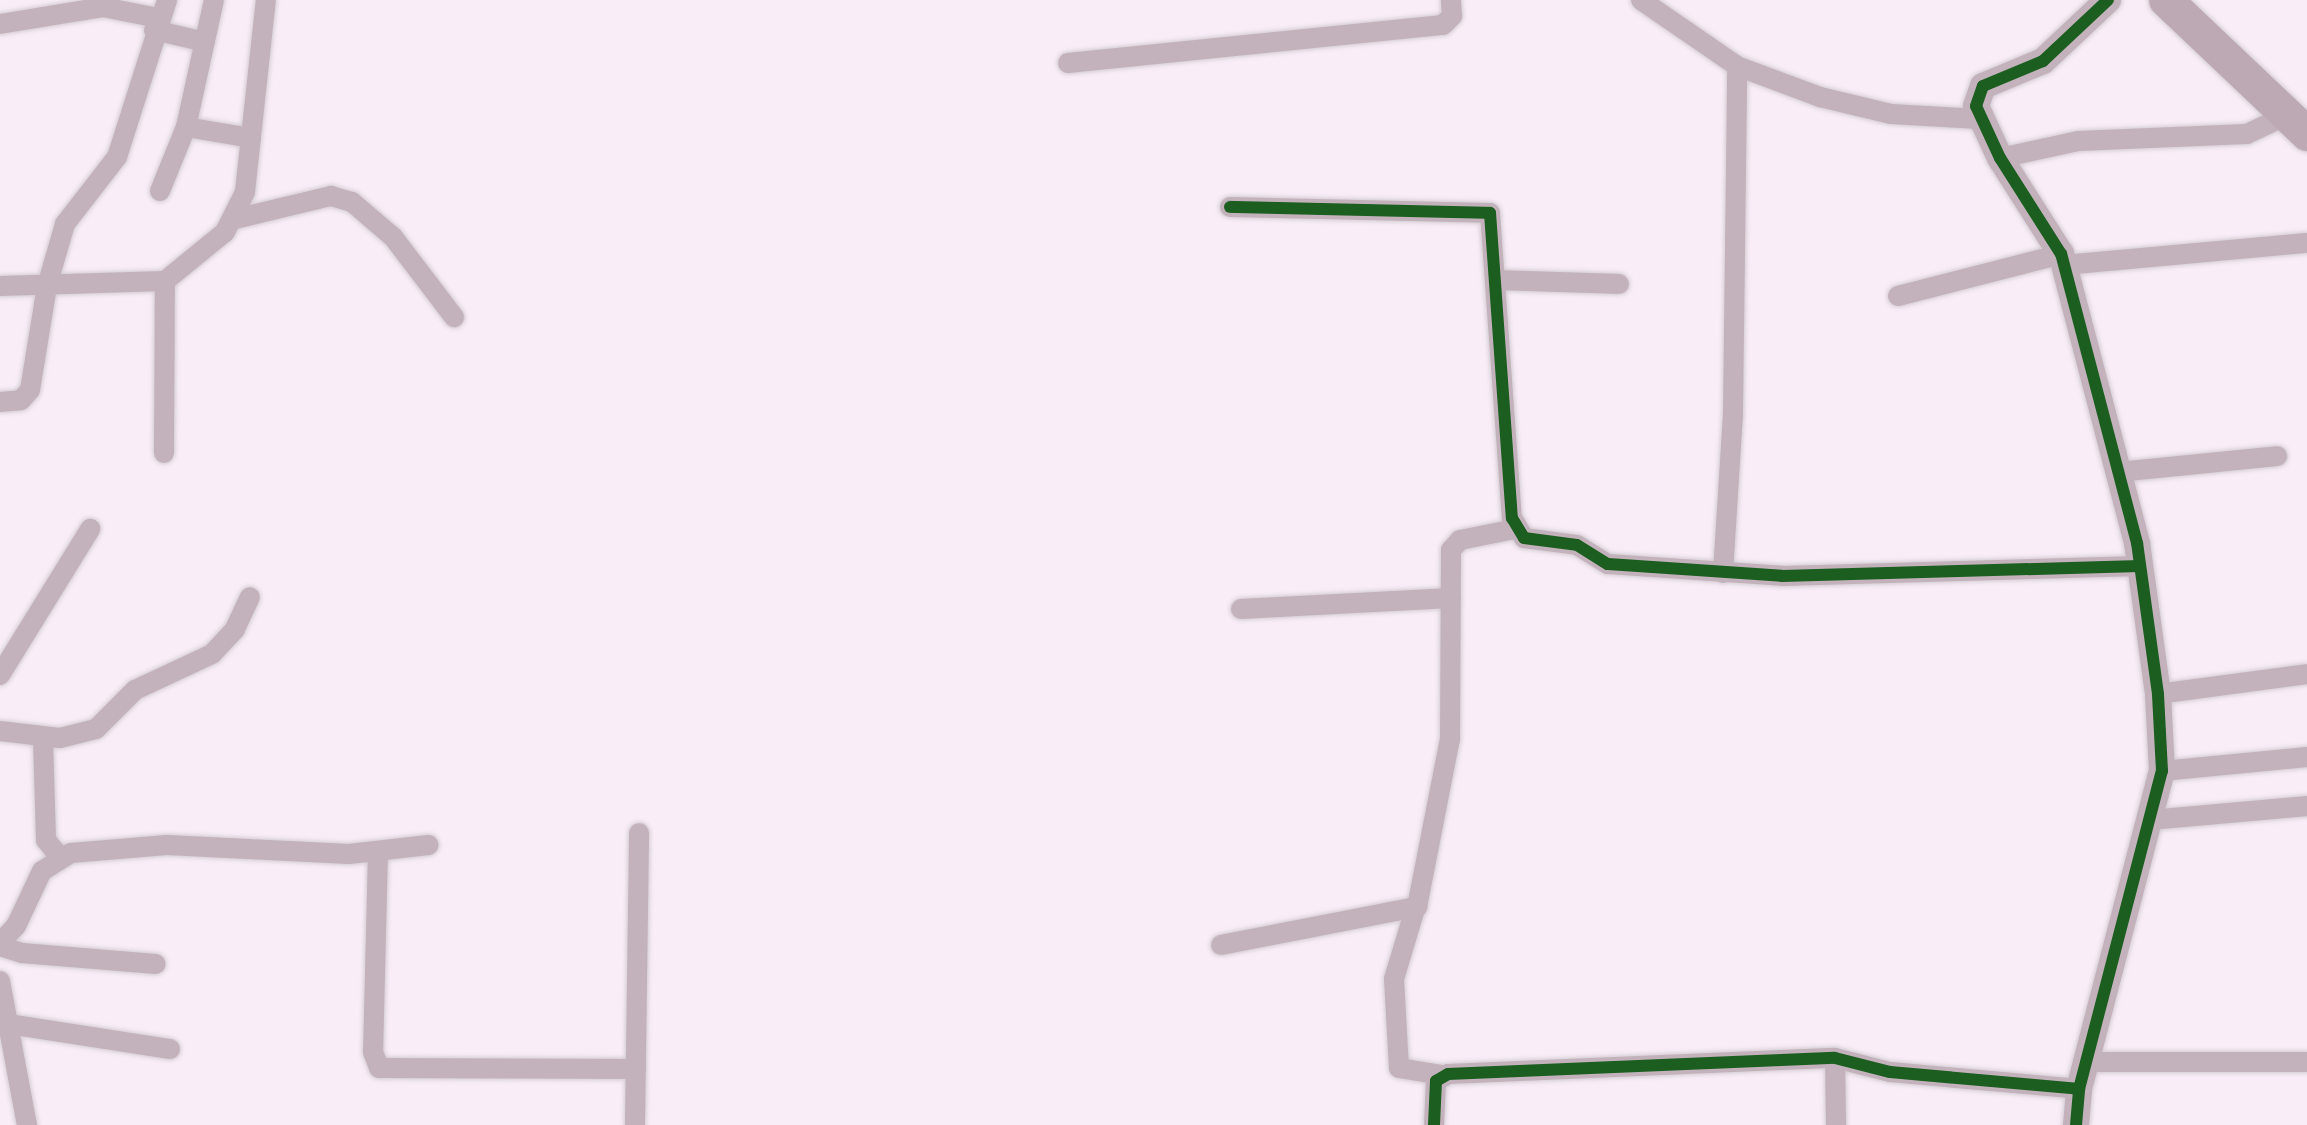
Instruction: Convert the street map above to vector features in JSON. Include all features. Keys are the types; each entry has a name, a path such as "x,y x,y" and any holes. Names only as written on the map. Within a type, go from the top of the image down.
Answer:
{"highway":[{"path":"2166,0 2297,124"}],"street":[{"path":"160,191 186,127 214,0"},
{"path":"0,286 165,281 188,266 235,219 245,192 266,0"},
{"path":"1068,63 1443,25 1452,16 1451,0"},
{"path":"1641,0 1737,66 1849,105 1891,114 1979,119"},
{"path":"2076,1125 2079,1089 2162,771 2158,694 2140,566 2063,260 2000,158 1979,119 1976,106 1983,86 2043,61 2108,0"},
{"path":"0,24 103,7 160,16 205,42"},
{"path":"0,402 21,400 30,390 47,286 72,211 104,177 125,139 160,16"},
{"path":"1723,573 1733,414 1737,66"},
{"path":"2000,158 2078,141 2247,134 2297,124"},
{"path":"186,127 251,138"},
{"path":"235,219 331,196 352,202 393,237 454,317"},
{"path":"1230,207 1488,210 1494,222 1515,529"},
{"path":"1898,296 2063,260 2307,243"},
{"path":"1498,280 1619,284"},
{"path":"164,453 165,281"},
{"path":"2118,472 2277,456"},
{"path":"0,675 90,529"},
{"path":"2079,1089 1890,1072 1835,1058 1442,1075 1399,1068 1394,979 1415,909 1449,746 1451,598 1456,542 1515,529 1530,540 1585,548 1608,564 1723,573 2140,566"},
{"path":"0,731 43,738 90,732 135,690 197,664 229,636 250,597"},
{"path":"1241,609 1451,598"},
{"path":"2158,694 2307,674"},
{"path":"43,738 46,840 60,857"},
{"path":"2162,771 2307,757"},
{"path":"2150,820 2307,806"},
{"path":"635,1125 639,833"},
{"path":"156,964 22,953 0,945 16,926 42,871 60,857 137,846 315,855 428,845"},
{"path":"378,851 373,1052 379,1068 636,1069"},
{"path":"1221,945 1415,909"},
{"path":"0,981 6,1029 27,1125"},
{"path":"6,1029 170,1049"},
{"path":"1835,1058 1836,1125"},
{"path":"2086,1062 2307,1062"},
{"path":"1434,1125 1435,1087 1442,1075"}],"cycle path":[{"path":"2076,1125 2079,1089 2162,771 2158,694 2137,543 2061,254 2000,158 1976,106 1983,86 2043,61 2108,0"},
{"path":"1230,207 1490,213 1512,518 1524,538 1577,545 1608,564 1782,576 2140,566"},
{"path":"1434,1125 1436,1081 1448,1074 1835,1058 1890,1072 2079,1089"}]}
